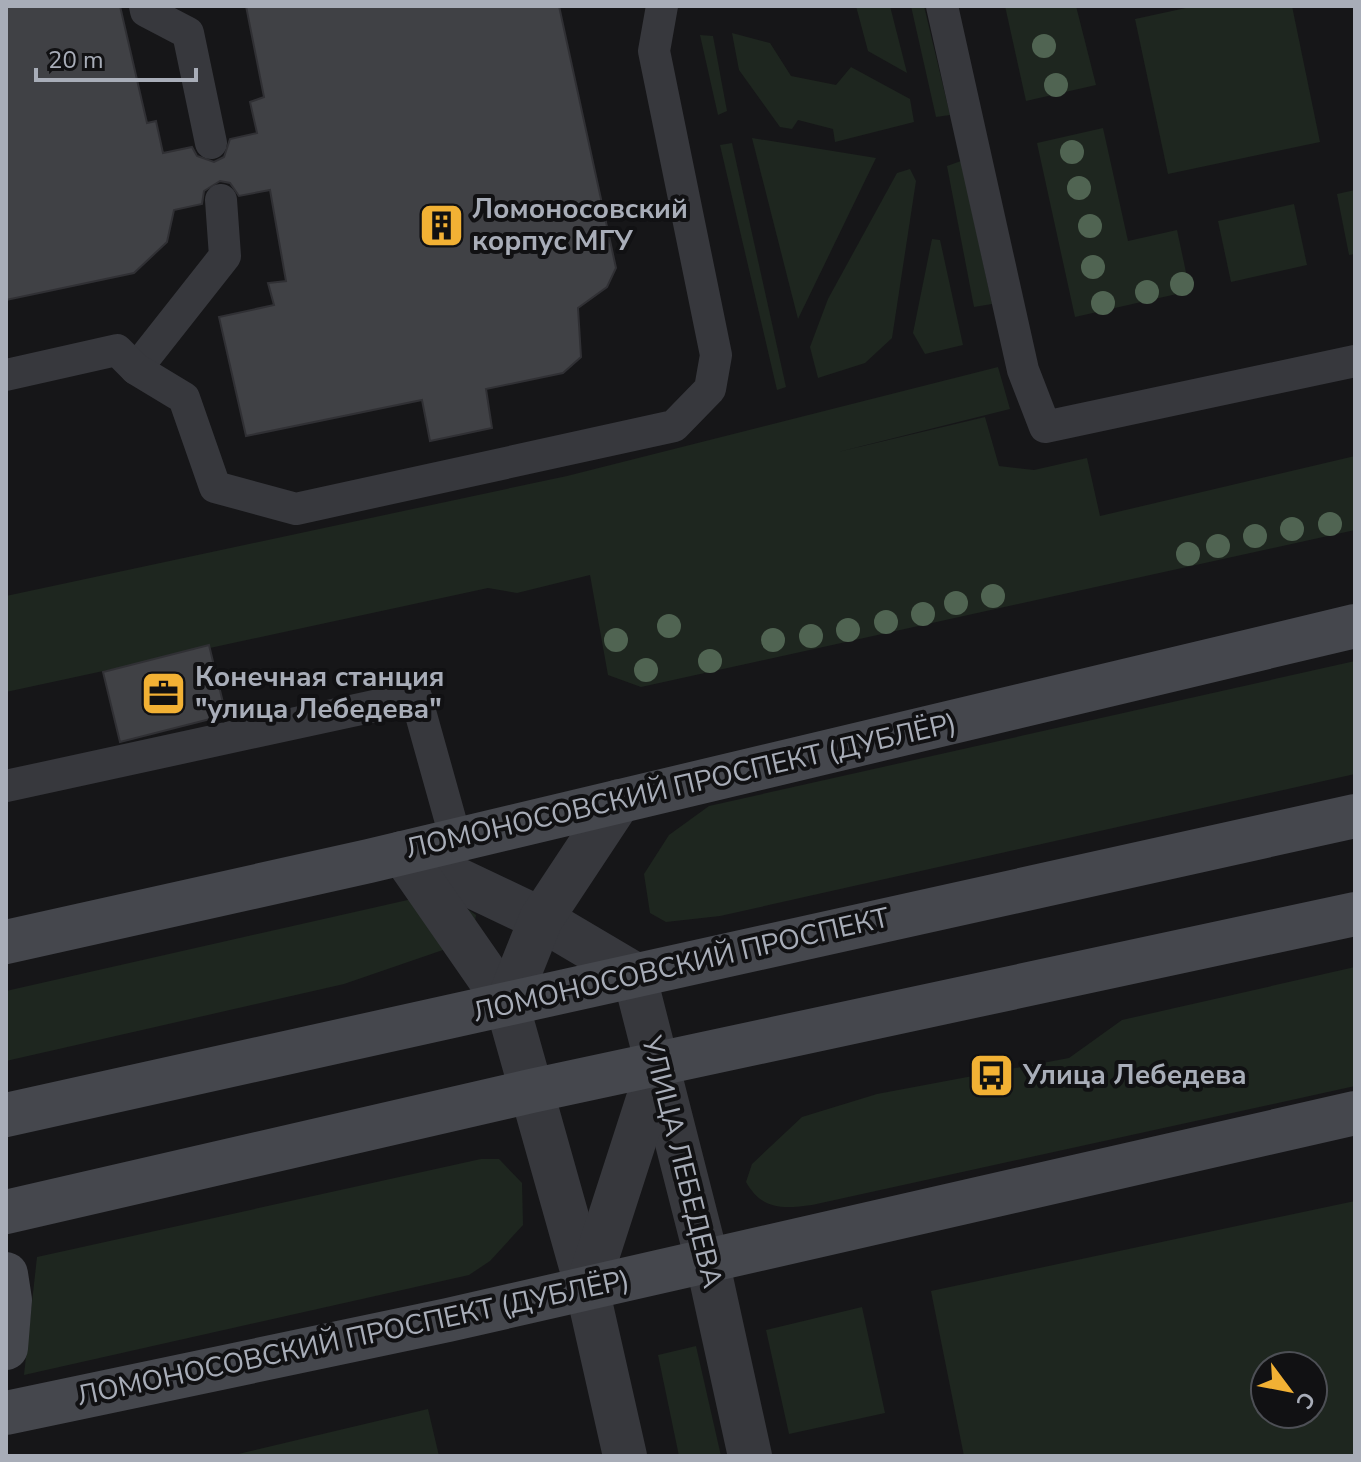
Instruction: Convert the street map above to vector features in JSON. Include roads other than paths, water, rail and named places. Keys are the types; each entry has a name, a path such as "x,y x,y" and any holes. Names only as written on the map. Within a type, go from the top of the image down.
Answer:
{"street":[{"name":"ЛОМОНОСОВСКИЙ ПРОСПЕКТ (ДУБЛЁР)","path":"6,942 402,853 1355,626"},
{"path":"507,1004 541,919 619,801"},
{"name":"ЛОМОНОСОВСКИЙ ПРОСПЕКТ","path":"6,1115 1355,816"},
{"path":"402,853 541,919 634,974"},
{"path":"402,853 507,1004 587,1288 625,1456"},
{"path":"6,1212 531,1091 1355,914"},
{"name":"УЛИЦА ЛЕБЕДЕВА","path":"634,974 660,1064 750,1456"},
{"path":"587,1288 660,1064"},
{"name":"ЛОМОНОСОВСКИЙ ПРОСПЕКТ (ДУБЛЁР)","path":"6,1413 587,1288 1355,1113"},
{"path":"6,1274 10,1300 6,1348"}],"lane":[{"path":"145,6 146,11 188,33 211,143"},
{"path":"6,375 117,350 136,369 184,398 215,487 296,509 674,426 710,389 716,355 654,51 662,6"},
{"path":"942,6 1023,370 1045,427 1355,361"},
{"path":"136,369 225,256 221,200"},
{"path":"6,786 416,697 456,840"}],"place":[{"name":"Ломоносовский корпус МГУ","path":"441,225"},
{"name":"Конечная станция \"улица Лебедева\"","path":"164,693"},
{"name":"Улица Лебедева","path":"992,1075"}]}
